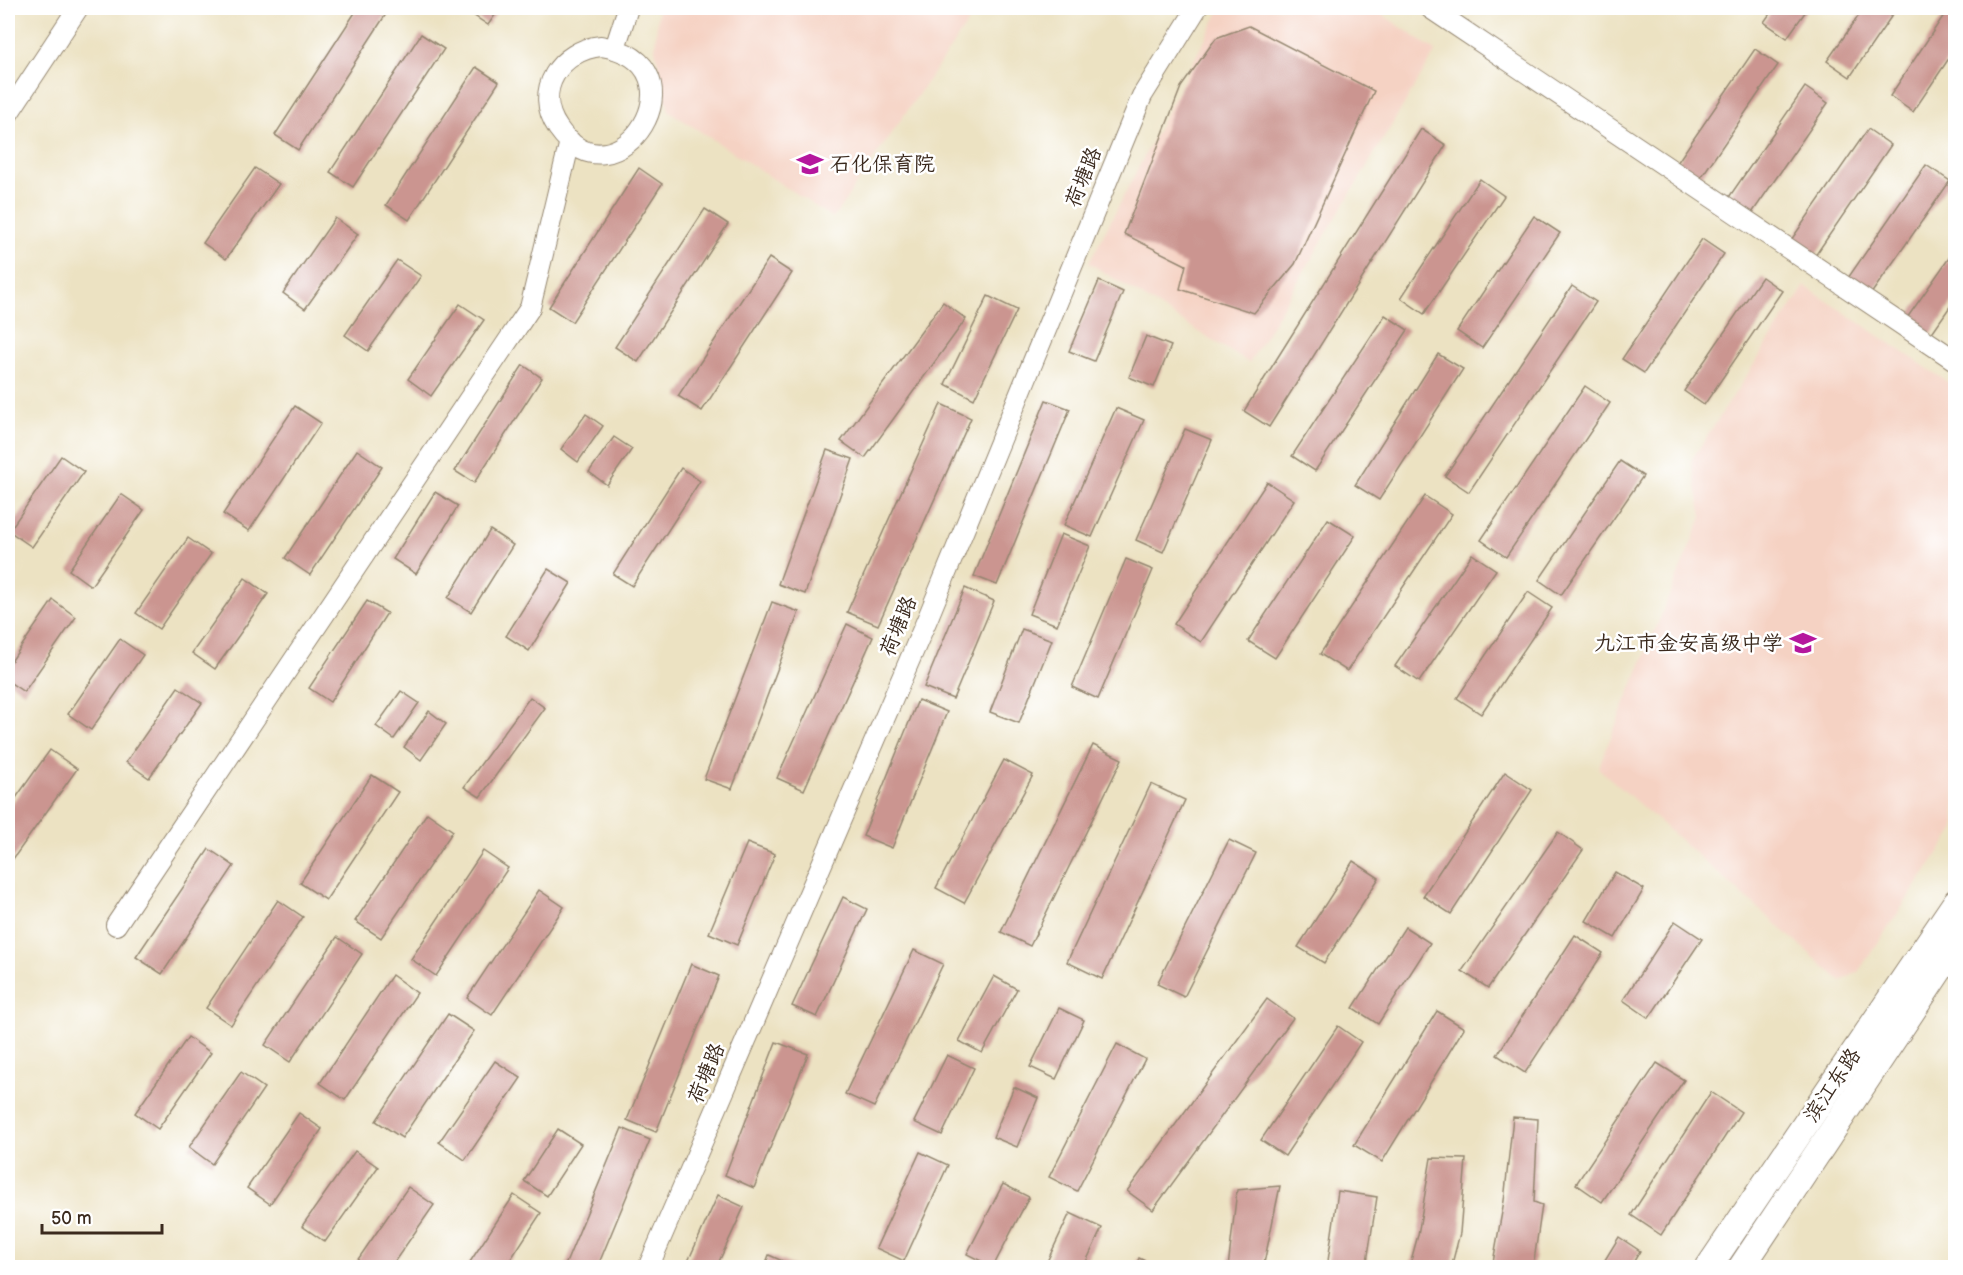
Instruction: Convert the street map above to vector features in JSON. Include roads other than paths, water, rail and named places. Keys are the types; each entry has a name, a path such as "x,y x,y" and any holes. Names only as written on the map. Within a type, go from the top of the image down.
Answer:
{"main road":[{"name":"滨江东路","path":"1708,1268 1956,902"},
{"name":"滨江东路","path":"1741,1268 1956,945"}],"street":[{"path":"8,114 78,8"},
{"path":"615,48 628,8"},
{"name":"荷塘路","path":"648,1268 929,615 1142,96 1197,8"},
{"path":"1430,8 1956,361"},
{"path":"601,46 615,48 635,60 648,78 652,98 648,118 629,143 606,153 592,152 570,141 554,122 549,86 554,74 564,61 576,51 601,46"},
{"path":"116,925 530,308 570,141"}],"place":[{"name":"石化保育院","path":"810,164"},
{"name":"九江市金安高级中学","path":"1803,643"}]}
